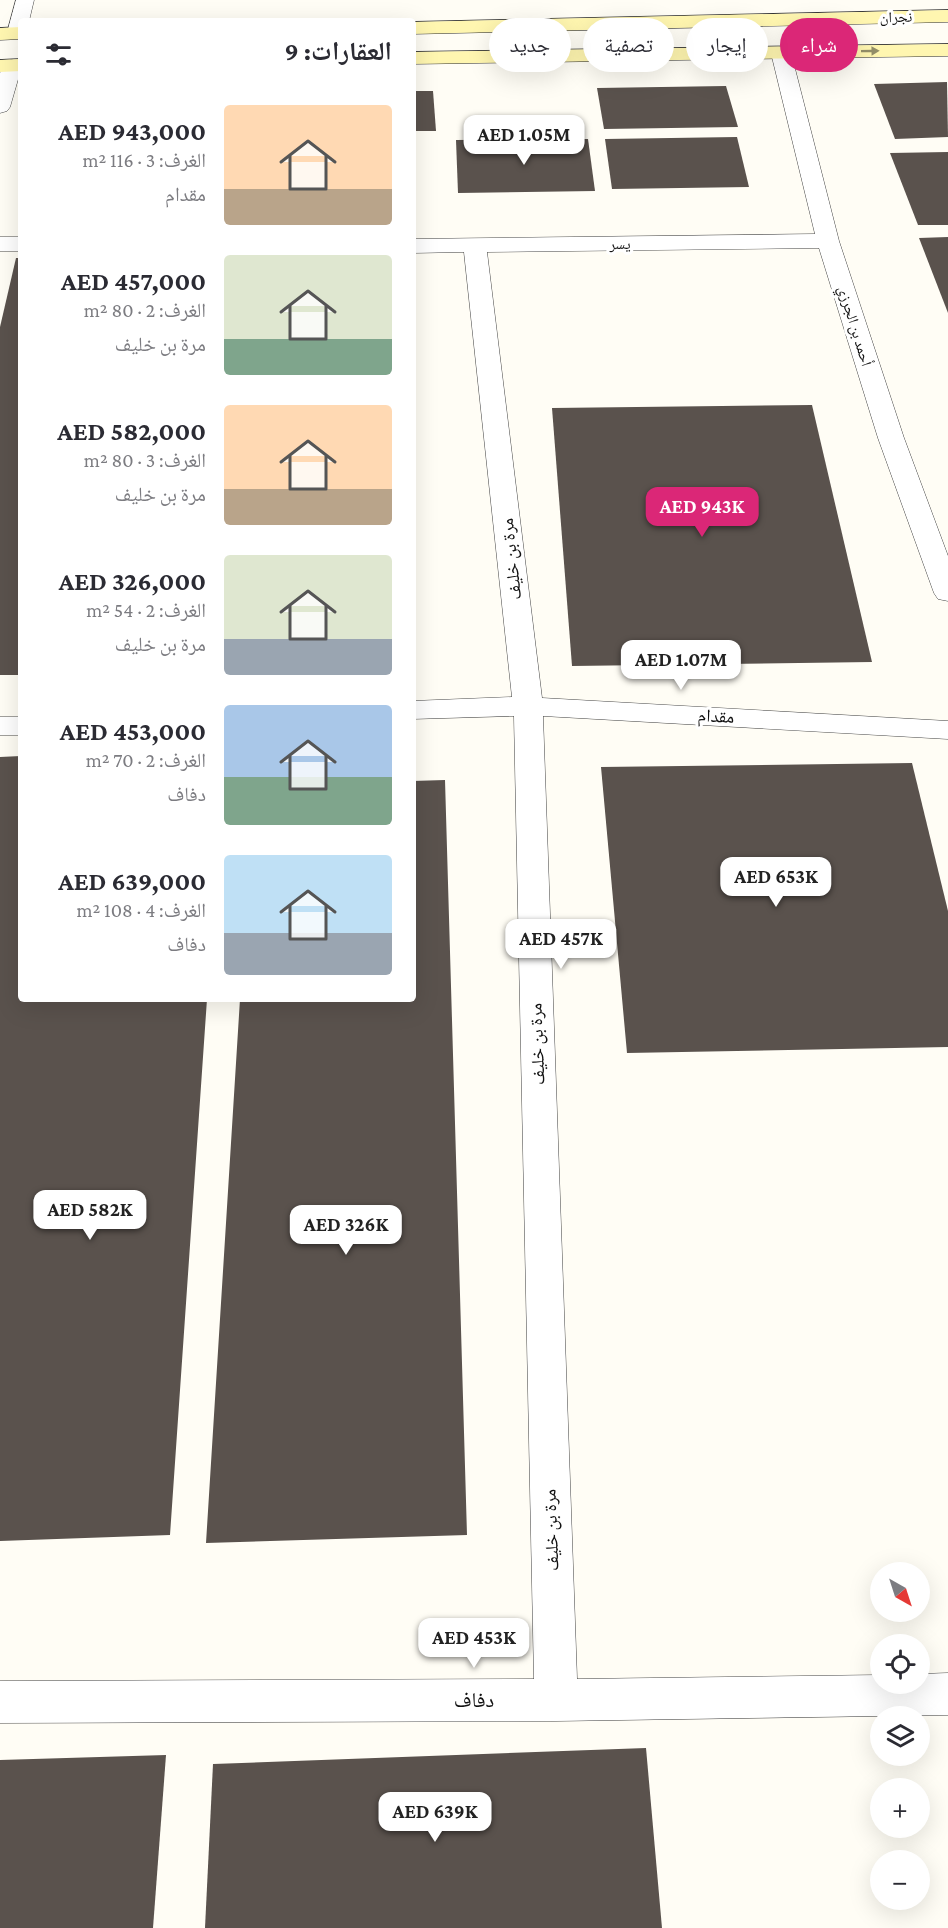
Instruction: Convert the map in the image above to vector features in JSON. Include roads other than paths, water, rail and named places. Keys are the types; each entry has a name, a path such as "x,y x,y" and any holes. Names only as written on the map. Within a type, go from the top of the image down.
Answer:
{"street":[{"path":"12,33 25,0"},
{"name":"نجران","path":"416,28 948,16"},
{"path":"471,27 471,57"},
{"name":"نجران","path":"858,52 948,50"},
{"name":"نجران","path":"416,58 780,53"},
{"path":"0,107 11,66"},
{"name":"أحمد بن الجرزي","path":"786,72 828,241 891,438 947,586"},
{"name":"يسر","path":"416,246 828,241"},
{"path":"0,244 18,244"},
{"name":"مرة بن خليف","path":"476,247 528,706 556,1700"},
{"name":"مقدام","path":"416,710 528,706 948,730"},
{"path":"0,726 18,726"},
{"name":"دفاف","path":"0,1702 556,1700 948,1694"}]}
